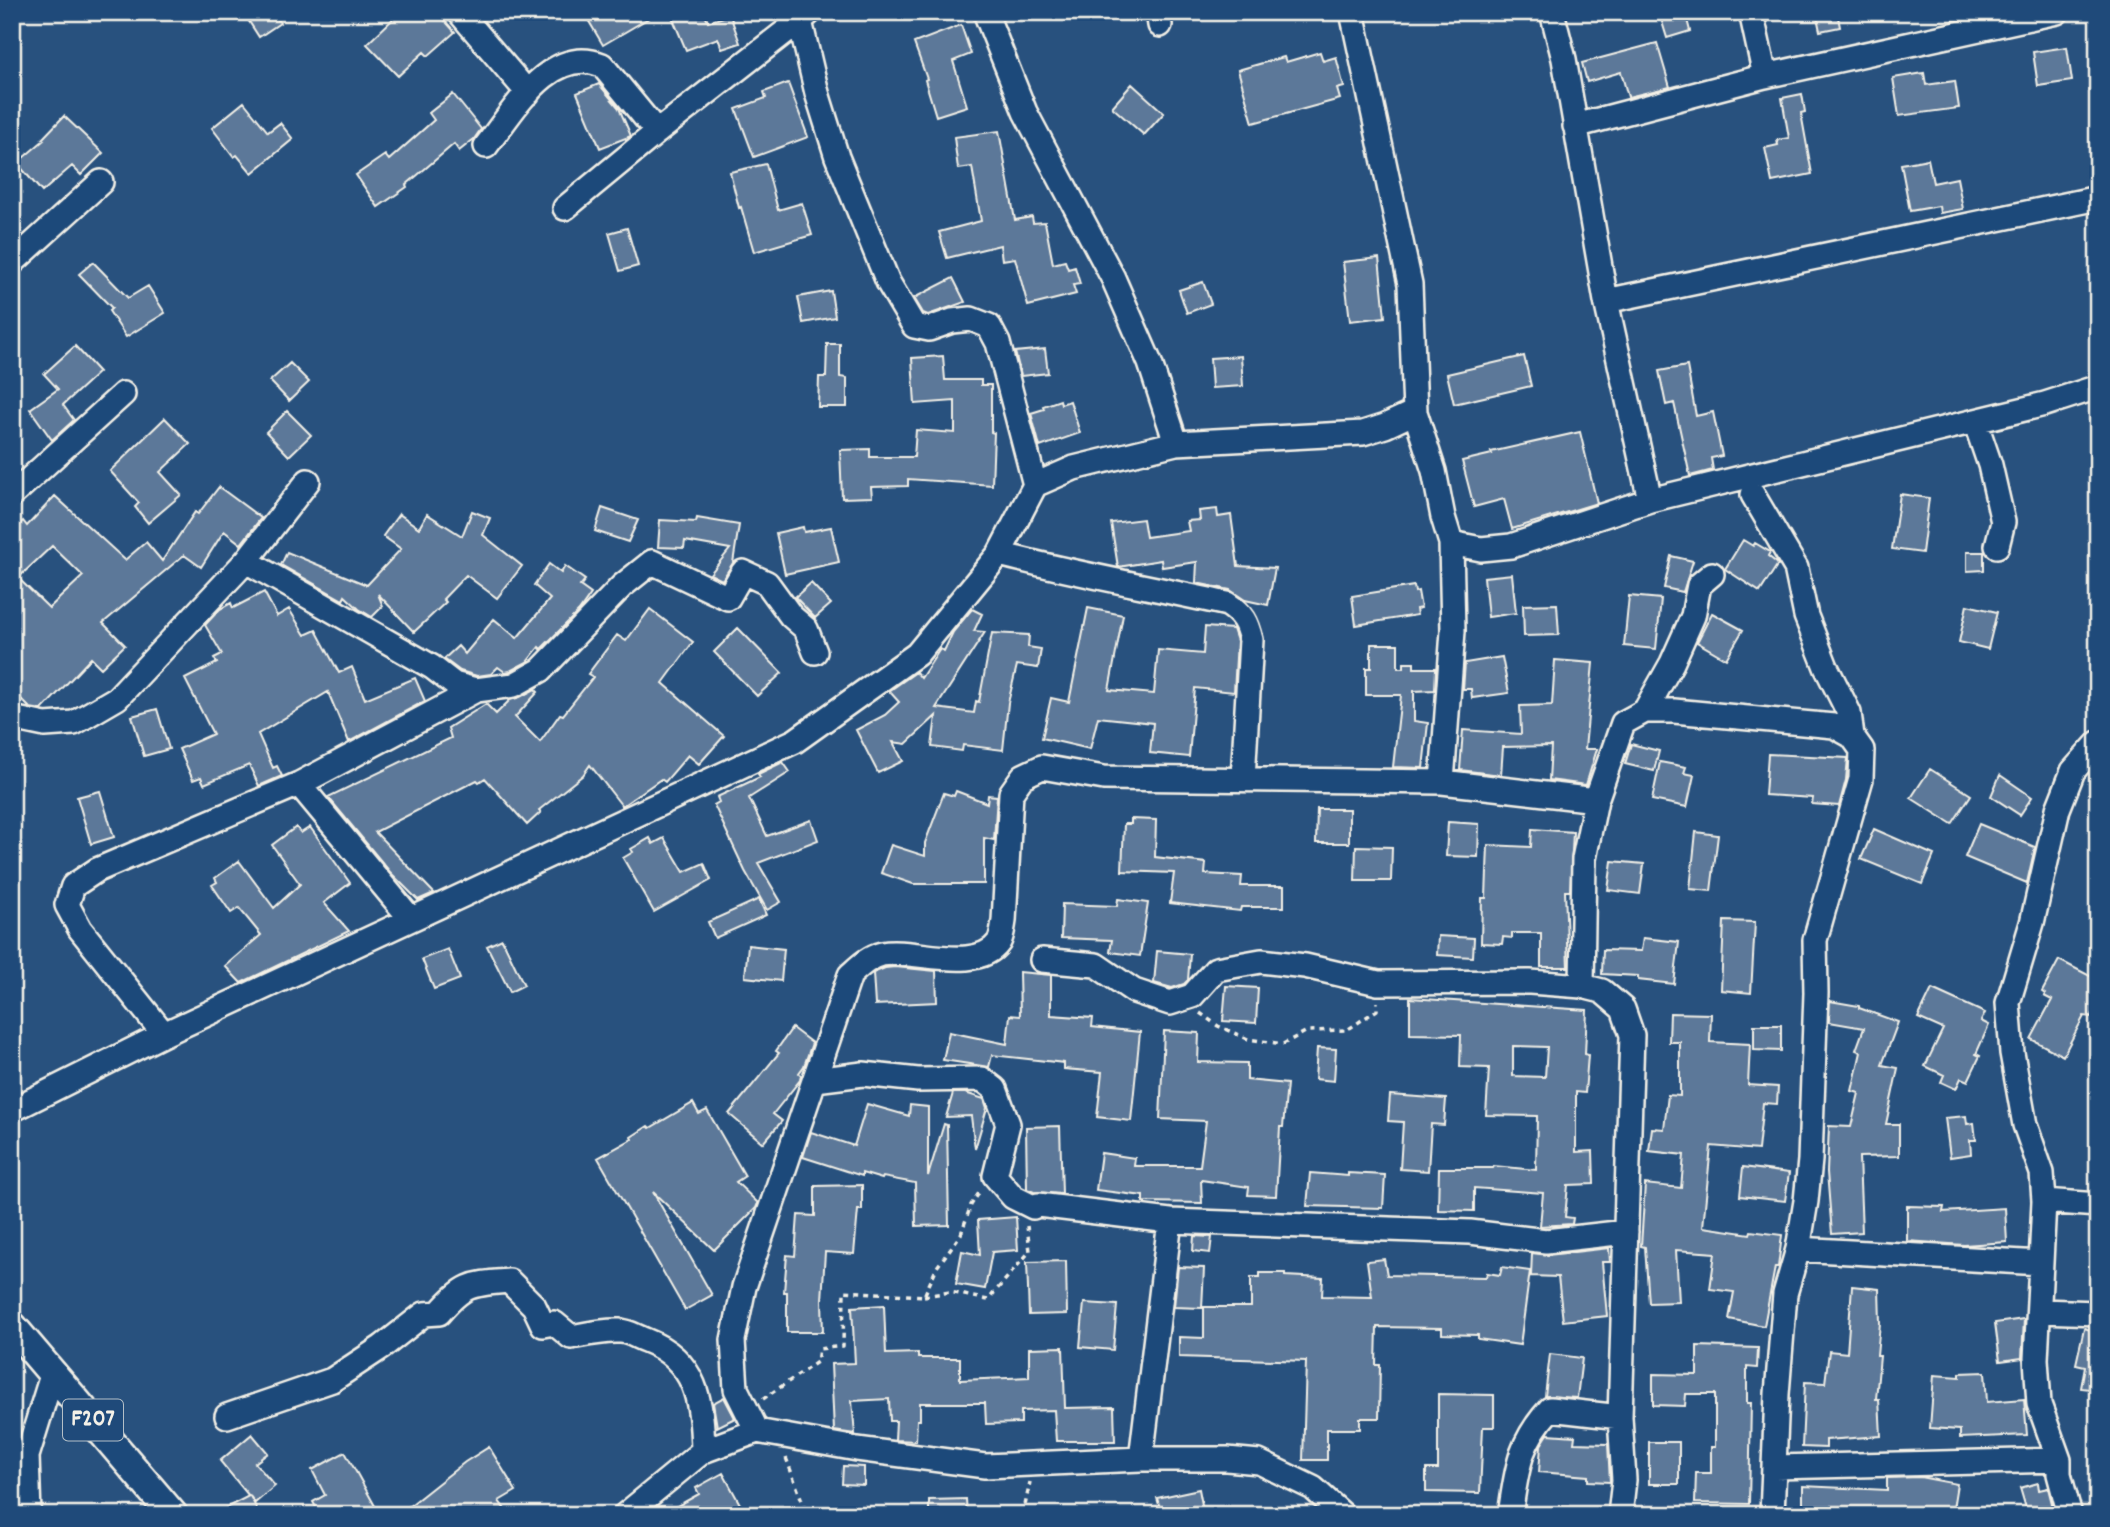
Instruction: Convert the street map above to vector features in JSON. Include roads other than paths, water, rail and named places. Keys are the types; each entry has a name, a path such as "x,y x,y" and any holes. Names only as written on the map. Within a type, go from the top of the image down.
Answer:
{"main road":[{"name":"F207","path":"12,1326 173,1515"}],"street":[{"path":"459,12 528,93"},
{"path":"985,12 1026,112 1113,278 1150,363 1176,443"},
{"path":"1352,12 1410,284 1415,412 1434,471 1451,544 1453,642 1442,782"},
{"path":"1552,12 1563,59 1606,301 1650,500"},
{"path":"1751,12 1765,76"},
{"path":"1575,126 1765,76 2057,12"},
{"path":"565,208 657,132 805,17 817,93 836,157 888,282 914,326 929,329 951,321 971,319 989,326 998,343 1035,485"},
{"path":"486,146 528,93 553,68 576,60 589,60 602,65 657,132"},
{"path":"12,263 102,182"},
{"path":"1606,301 2098,198"},
{"path":"1451,544 1481,549 1511,546 1650,500 2045,404 2098,387"},
{"path":"12,495 123,394"},
{"path":"12,1110 164,1034 795,741 917,654 999,554 1035,485 1074,468 1176,443 1363,433 1415,412"},
{"path":"1975,421 1990,465 2003,522 1997,546"},
{"path":"12,718 45,725 74,723 117,698 246,561 308,481"},
{"path":"1753,495 1796,568 1806,616 1826,667 1849,713 1852,736"},
{"path":"999,554 1073,573 1227,604 1238,610 1247,622 1251,640 1242,779"},
{"path":"246,561 432,667 454,684 476,690"},
{"path":"164,1034 80,929 66,905 73,886 97,870 299,783 476,690 514,685 541,670 622,586 652,562 728,598 743,572 767,583 791,616 806,629 815,652"},
{"path":"1645,711 1672,663 1693,616 1699,585 1712,574"},
{"path":"1582,986 1584,859 1596,800 1623,723 1645,711 1674,711 1834,726 1852,736 1862,750 1861,779 1815,940 1810,1160 1798,1250 1785,1294 1777,1394 1772,1515"},
{"path":"2070,1515 2059,1474 2059,1460 2039,1404 2036,1359 2044,1201 2042,1173 2025,1125 2014,1065 2008,1003 2032,923 2058,809 2073,771 2098,743"},
{"path":"767,1432 746,1409 736,1389 733,1340 744,1287 850,975 864,961 883,954 966,958 986,954 999,942 1004,921 1011,793 1023,776 1042,767 1104,778 1442,782 1596,800"},
{"path":"299,783 411,919"},
{"path":"1042,960 1096,965 1134,991 1170,1003 1192,996 1216,969 1261,961 1305,966 1378,983 1530,982 1582,986 1602,991 1623,1009 1632,1035 1620,1417 1624,1480 1620,1515"},
{"path":"816,1080 863,1074 918,1080 982,1079 995,1089 1007,1124 995,1176 1013,1196 1032,1207 1038,1205 1170,1221 1457,1232 1546,1241 1626,1232"},
{"path":"2044,1201 2098,1205"},
{"path":"1141,1459 1170,1221"},
{"path":"1798,1250 2041,1264"},
{"path":"227,1416 332,1380 382,1347 424,1314 439,1313 449,1301 472,1284 509,1281 534,1306 543,1325 555,1323 571,1338 622,1331 654,1343 680,1360 695,1387 702,1419 703,1451"},
{"path":"2040,1311 2098,1313"},
{"path":"29,1515 27,1455 53,1372"},
{"path":"1510,1515 1519,1457 1534,1426 1550,1409 1620,1417"},
{"path":"625,1515 703,1451 767,1432 857,1449 985,1466 1141,1459 1227,1459 1259,1462 1313,1488 1343,1515"},
{"path":"1775,1467 2059,1460"}]}
